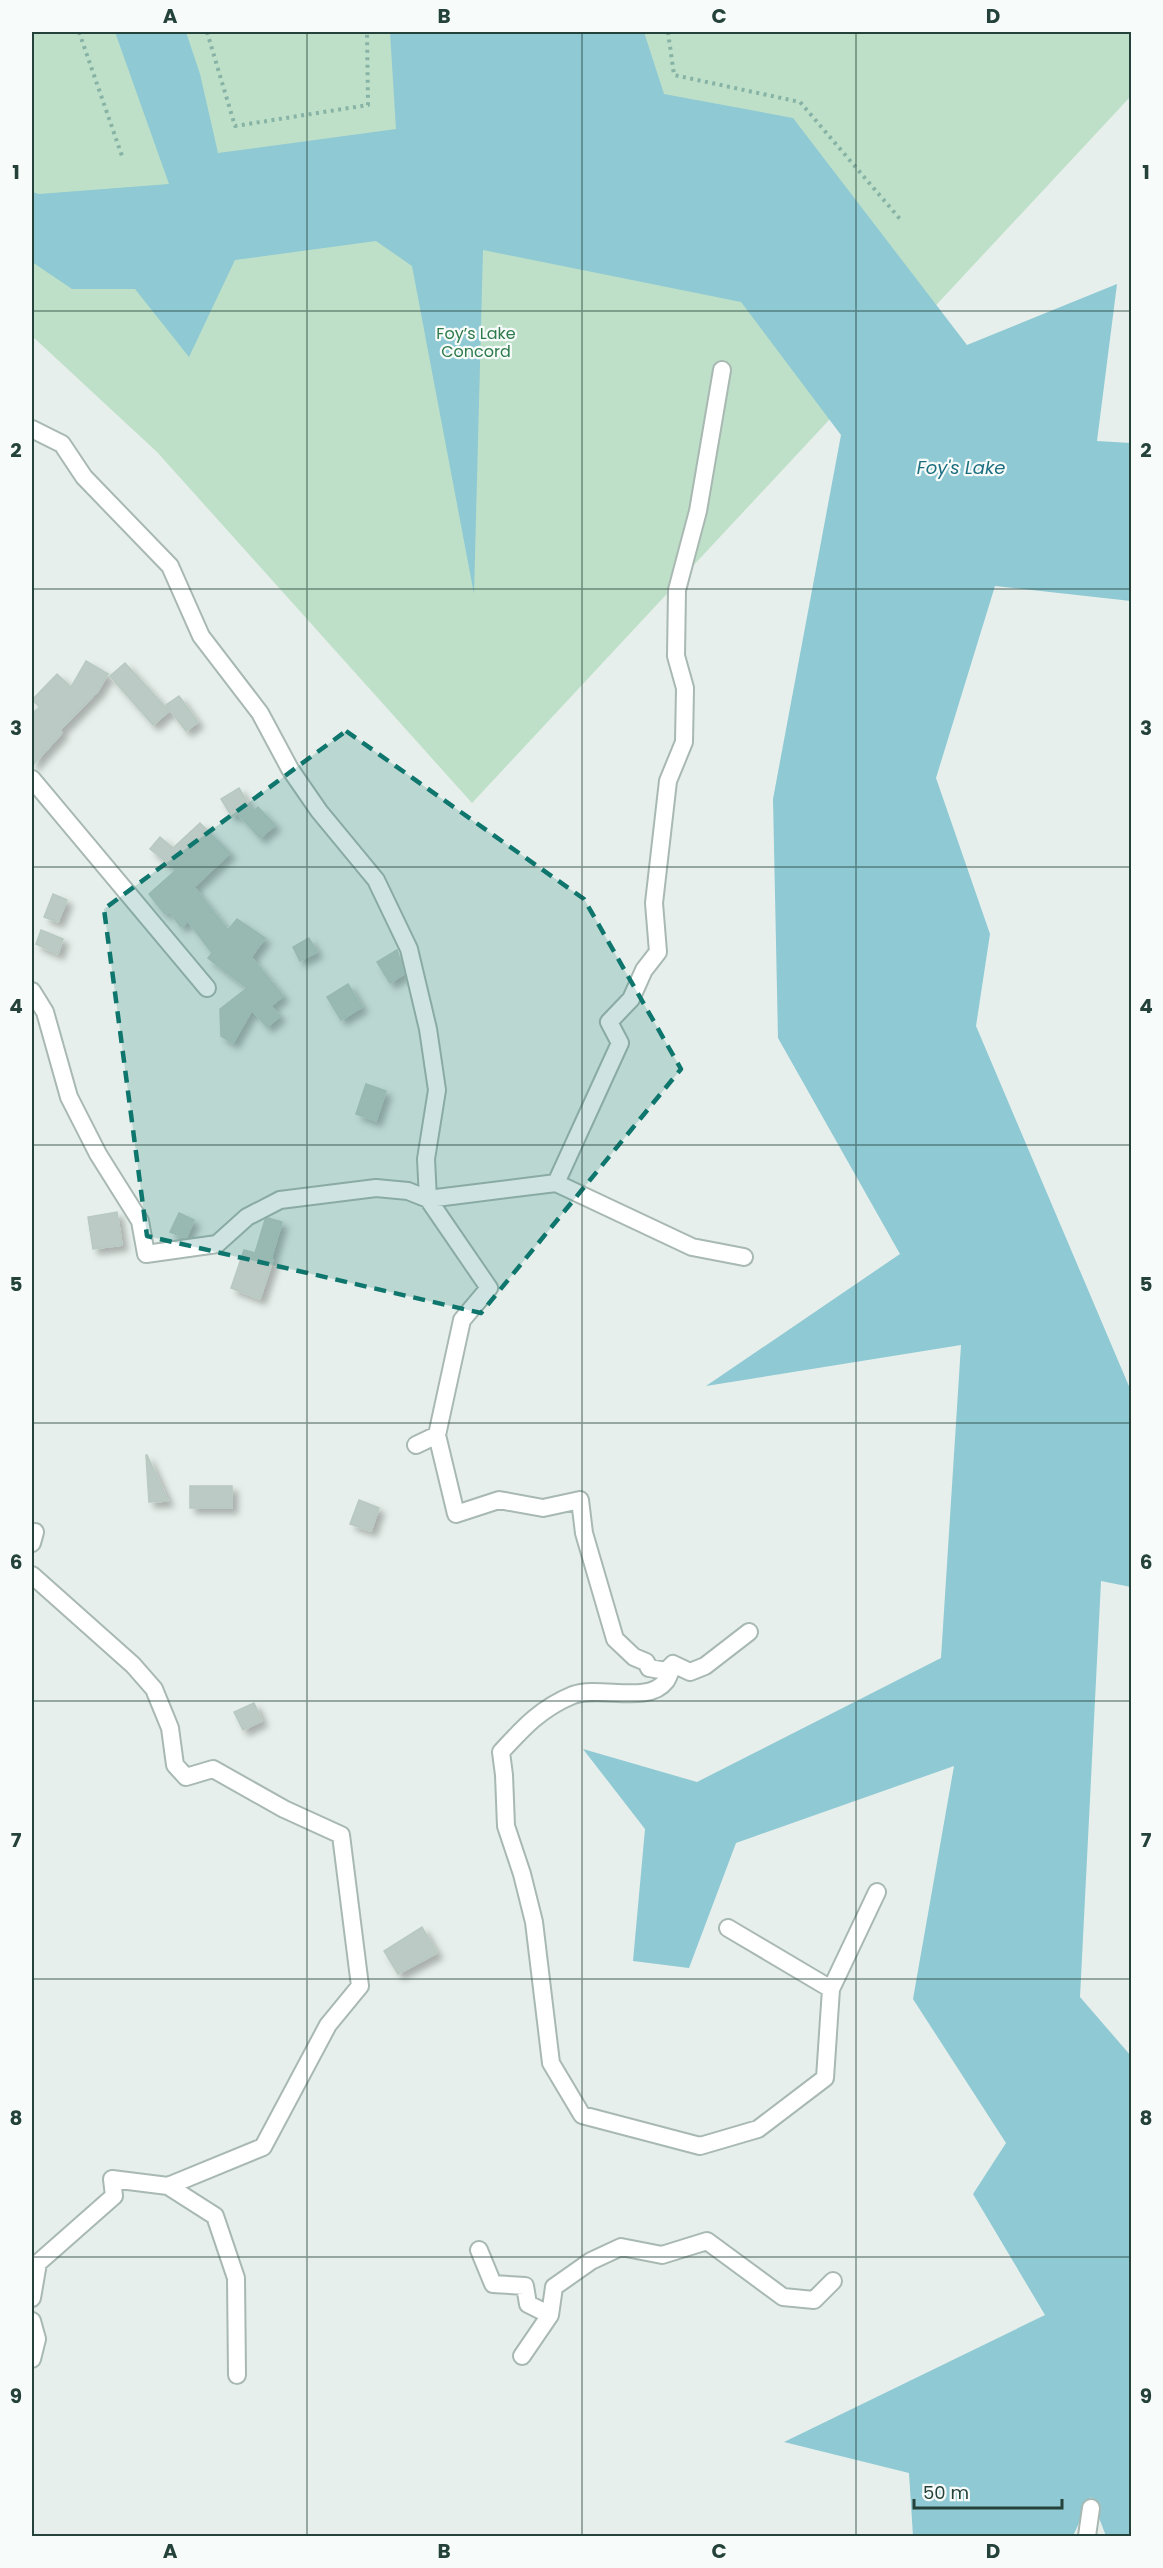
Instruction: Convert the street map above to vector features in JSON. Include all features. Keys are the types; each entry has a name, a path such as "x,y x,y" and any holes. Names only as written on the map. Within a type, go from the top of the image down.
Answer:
{"street":[{"path":"556,1183 620,1043 609,1023 631,999 644,970 658,952 654,903 668,781 684,742 685,688 676,656 677,590 698,511 722,370"},
{"path":"32,429 62,444 84,477 170,566 201,636 260,713 290,769 319,811 376,880 409,949 428,1029 436,1090 426,1159 428,1199 489,1288 462,1320 437,1435 456,1514 500,1500 543,1508 580,1500 584,1533 615,1639 634,1657 646,1662 649,1668 666,1671 673,1664"},
{"path":"32,779 207,988"},
{"path":"32,991 45,1012 69,1097 98,1154 140,1221 146,1254 217,1244 247,1217 280,1200 376,1188 408,1191 428,1199 556,1183 692,1247 744,1257"},
{"path":"416,1445 437,1435"},
{"path":"32,1575 133,1665 154,1689 170,1728 175,1765 186,1777 213,1769 284,1809 341,1835 360,1986 328,2025 262,2147 168,2186"},
{"path":"673,1664 690,1672 705,1666 749,1632"},
{"path":"673,1664 665,1682 643,1695 608,1690 574,1695 532,1717 501,1752 506,1826 522,1874 534,1922 551,2063 582,2115 700,2146 758,2129 825,2078 831,1989 877,1892"},
{"path":"728,1928 831,1989"},
{"path":"32,2298 38,2263 114,2196 112,2179 168,2186 215,2216 236,2278 237,2375"},
{"path":"522,2356 550,2315 554,2287 591,2261 621,2247 662,2255 707,2241 783,2297 814,2300 834,2281"},
{"path":"479,2250 493,2284 525,2286 528,2304 550,2315"},
{"path":"32,2321 37,2339 32,2359"},
{"path":"1087,2536 1091,2508"}],"path":[{"path":"79,32 122,156"},
{"path":"207,32 235,126 368,105 367,32"},
{"path":"668,32 674,75 800,102 900,219"}],"highlighted area":[{"path":"346,731 584,899 681,1069 481,1313 147,1236 104,909"}],"green space":[{"name":"Foy’s Lake Concord","path":"32,32 1131,32 1131,96 472,803 157,452 32,336"}],"water":[{"name":"Foy's Lake","path":"115,32 186,32 200,74 218,153 396,129 390,32 644,32 664,94 793,118 967,345 1117,284 1097,441 1131,443 1131,601 995,586 936,778 990,934 976,1026 1131,1391 1131,1587 1101,1581 1080,1997 1131,2056 1131,2536 1106,2536 1091,2497 1073,2536 913,2536 909,2473 784,2442 1045,2315 973,2194 1006,2143 913,1999 954,1766 736,1843 689,1968 633,1961 645,1829 583,1749 697,1782 941,1658 961,1345 706,1386 900,1254 778,1038 773,799 841,435 741,302 483,250 474,594 412,266 376,241 235,260 189,357 135,289 72,289 32,262 32,192 39,194 169,184"}],"building":[{"path":"86,661 108,674 98,691 60,730 62,733 32,766 32,713 40,707 32,700 57,674 71,687"},
{"path":"125,663 169,711 153,725 110,676"},
{"path":"179,696 198,722 186,731 166,705"},
{"path":"239,788 253,812 258,807 275,825 260,838 237,813 232,817 221,799"},
{"path":"200,823 230,853 194,887 228,930 237,919 265,938 251,957 283,996 271,1006 280,1016 267,1027 252,1010 233,1043 221,1036 220,1009 247,988 208,958 212,953 188,921 181,927 168,910 165,914 149,894 176,870 150,849 160,837 173,848"},
{"path":"53,894 67,900 58,922 44,917"},
{"path":"41,930 63,939 58,954 36,944"},
{"path":"309,938 317,952 300,961 293,947"},
{"path":"397,950 404,974 390,983 377,962"},
{"path":"348,984 362,1007 341,1020 327,997"},
{"path":"366,1084 386,1091 376,1121 356,1114"},
{"path":"117,1212 122,1245 93,1249 88,1217"},
{"path":"179,1213 194,1220 186,1238 170,1232"},
{"path":"268,1218 282,1222 260,1299 231,1288 244,1250 255,1253 265,1220"},
{"path":"147,1455 168,1501 149,1502"},
{"path":"190,1486 232,1486 232,1508 190,1508"},
{"path":"359,1500 379,1508 371,1531 350,1524"},
{"path":"254,1703 262,1721 243,1730 234,1712"},
{"path":"422,1927 437,1953 398,1974 384,1951"}]}
